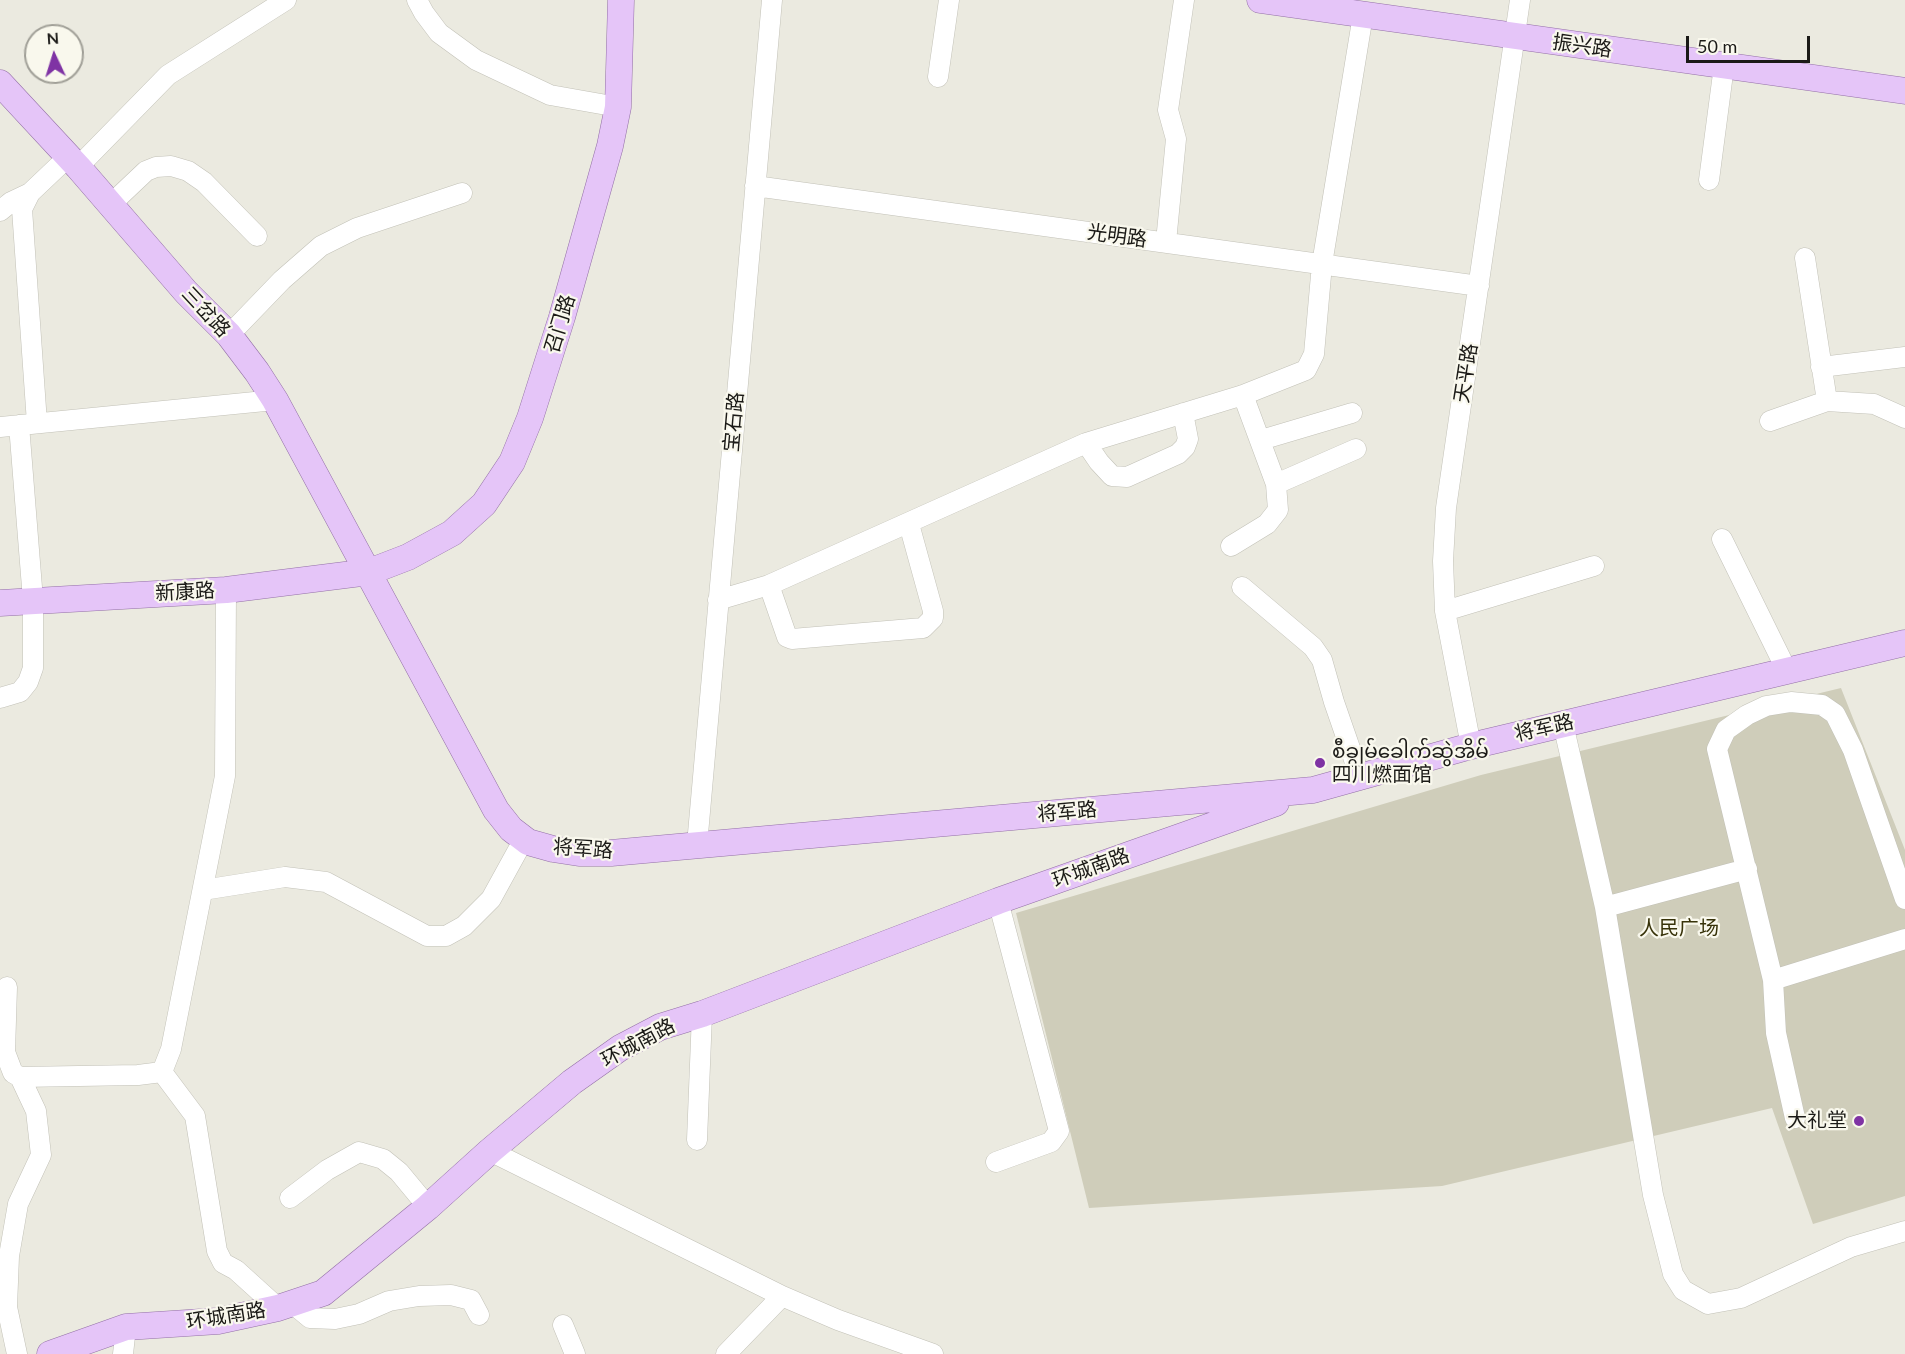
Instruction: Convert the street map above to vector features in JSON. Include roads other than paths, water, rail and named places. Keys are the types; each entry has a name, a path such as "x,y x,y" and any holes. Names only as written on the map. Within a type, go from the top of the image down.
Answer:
{"main road":[{"name":"召门路","path":"369,572 408,557 452,533 484,504 512,462 530,418 562,318 610,146 618,107 621,0"},
{"name":"振兴路","path":"1260,0 1905,91"},
{"name":"三岔路","path":"0,83 73,162 186,292 229,335 275,400 369,572"},
{"name":"新康路","path":"0,603 226,590 369,572"},
{"name":"将军路","path":"369,572 484,790 511,829 524,838 553,849 579,853 611,853 1313,790 1471,746 1905,643"},
{"name":"环城南路","path":"50,1354 126,1327 218,1322 323,1293 428,1207 572,1082 620,1048 660,1027 702,1014 998,901 1313,790"},
{"path":"1133,806 1144,813 1148,822 1150,838 1148,848"}],"street":[{"path":"0,211 73,162 168,75 286,0"},
{"path":"417,0 439,33 476,60 550,95 618,107"},
{"name":"宝石路","path":"697,845 772,0"},
{"path":"938,77 950,0"},
{"path":"1166,242 1176,139 1168,110 1184,0"},
{"name":"天平路","path":"1471,746 1445,611 1443,561 1446,508 1520,0"},
{"path":"718,600 769,585 1086,443 1243,395 1306,370 1314,354 1322,264 1363,15"},
{"path":"1709,180 1724,66"},
{"path":"110,205 146,171 156,167 171,166 188,171 204,182 257,236"},
{"name":"光明路","path":"755,186 1479,286"},
{"path":"229,335 282,280 321,246 357,228 462,192"},
{"path":"0,698 20,692 28,682 33,668 33,600 19,425 22,208 30,193"},
{"path":"1805,258 1827,401"},
{"path":"1821,367 1905,357"},
{"path":"1230,546 1267,524 1278,510 1276,484 1243,395"},
{"path":"19,425 275,400"},
{"path":"1770,421 1827,401 1874,404 1905,418"},
{"path":"1086,443 1112,476 1127,477 1178,454 1185,447 1188,439 1183,412"},
{"path":"1261,440 1352,413"},
{"path":"1276,484 1356,449"},
{"path":"769,585 787,637 792,639 923,628 933,618 933,611 909,524"},
{"path":"1722,539 1787,671"},
{"path":"1445,611 1594,566"},
{"path":"1242,587 1313,647 1322,660 1360,777"},
{"path":"162,1072 171,1049 225,776 226,590"},
{"path":"1759,678 1766,706"},
{"path":"1795,1118 1776,1033 1773,980 1717,750 1726,730 1747,715 1766,706 1791,702 1822,705 1835,714 1853,750 1905,899"},
{"path":"1563,724 1605,907 1653,1195 1673,1274 1683,1290 1708,1304 1741,1298 1851,1247 1905,1231"},
{"path":"203,890 285,877 326,882 427,936 446,936 464,926 491,899 524,838"},
{"path":"1605,907 1747,869"},
{"path":"996,1162 1051,1142 1059,1131 998,901"},
{"path":"1773,980 1905,939"},
{"path":"8,987 5,1052 11,1074 36,1111 41,1155 18,1204 9,1256 7,1307 17,1354"},
{"path":"697,1140 702,1014"},
{"path":"11,1074 138,1075 162,1072"},
{"path":"162,1072 195,1116 217,1251 223,1263 285,1305 310,1318 335,1319 359,1314 389,1302 419,1296 451,1295 471,1300 480,1315"},
{"path":"490,1151 782,1296 838,1320 933,1354"},
{"path":"290,1198 327,1170 359,1152 383,1159 399,1172 428,1207"},
{"path":"726,1354 782,1296"},
{"path":"562,1325 575,1354"},
{"path":"123,1354 126,1327"}],"place":[{"name":"စီချွမ်ခေါက်ဆွဲအိမ် 四川燃面馆","path":"1320,763"},
{"name":"大礼堂","path":"1859,1121"}],"park label":[{"name":"人民广场","path":"1679,929"}]}
